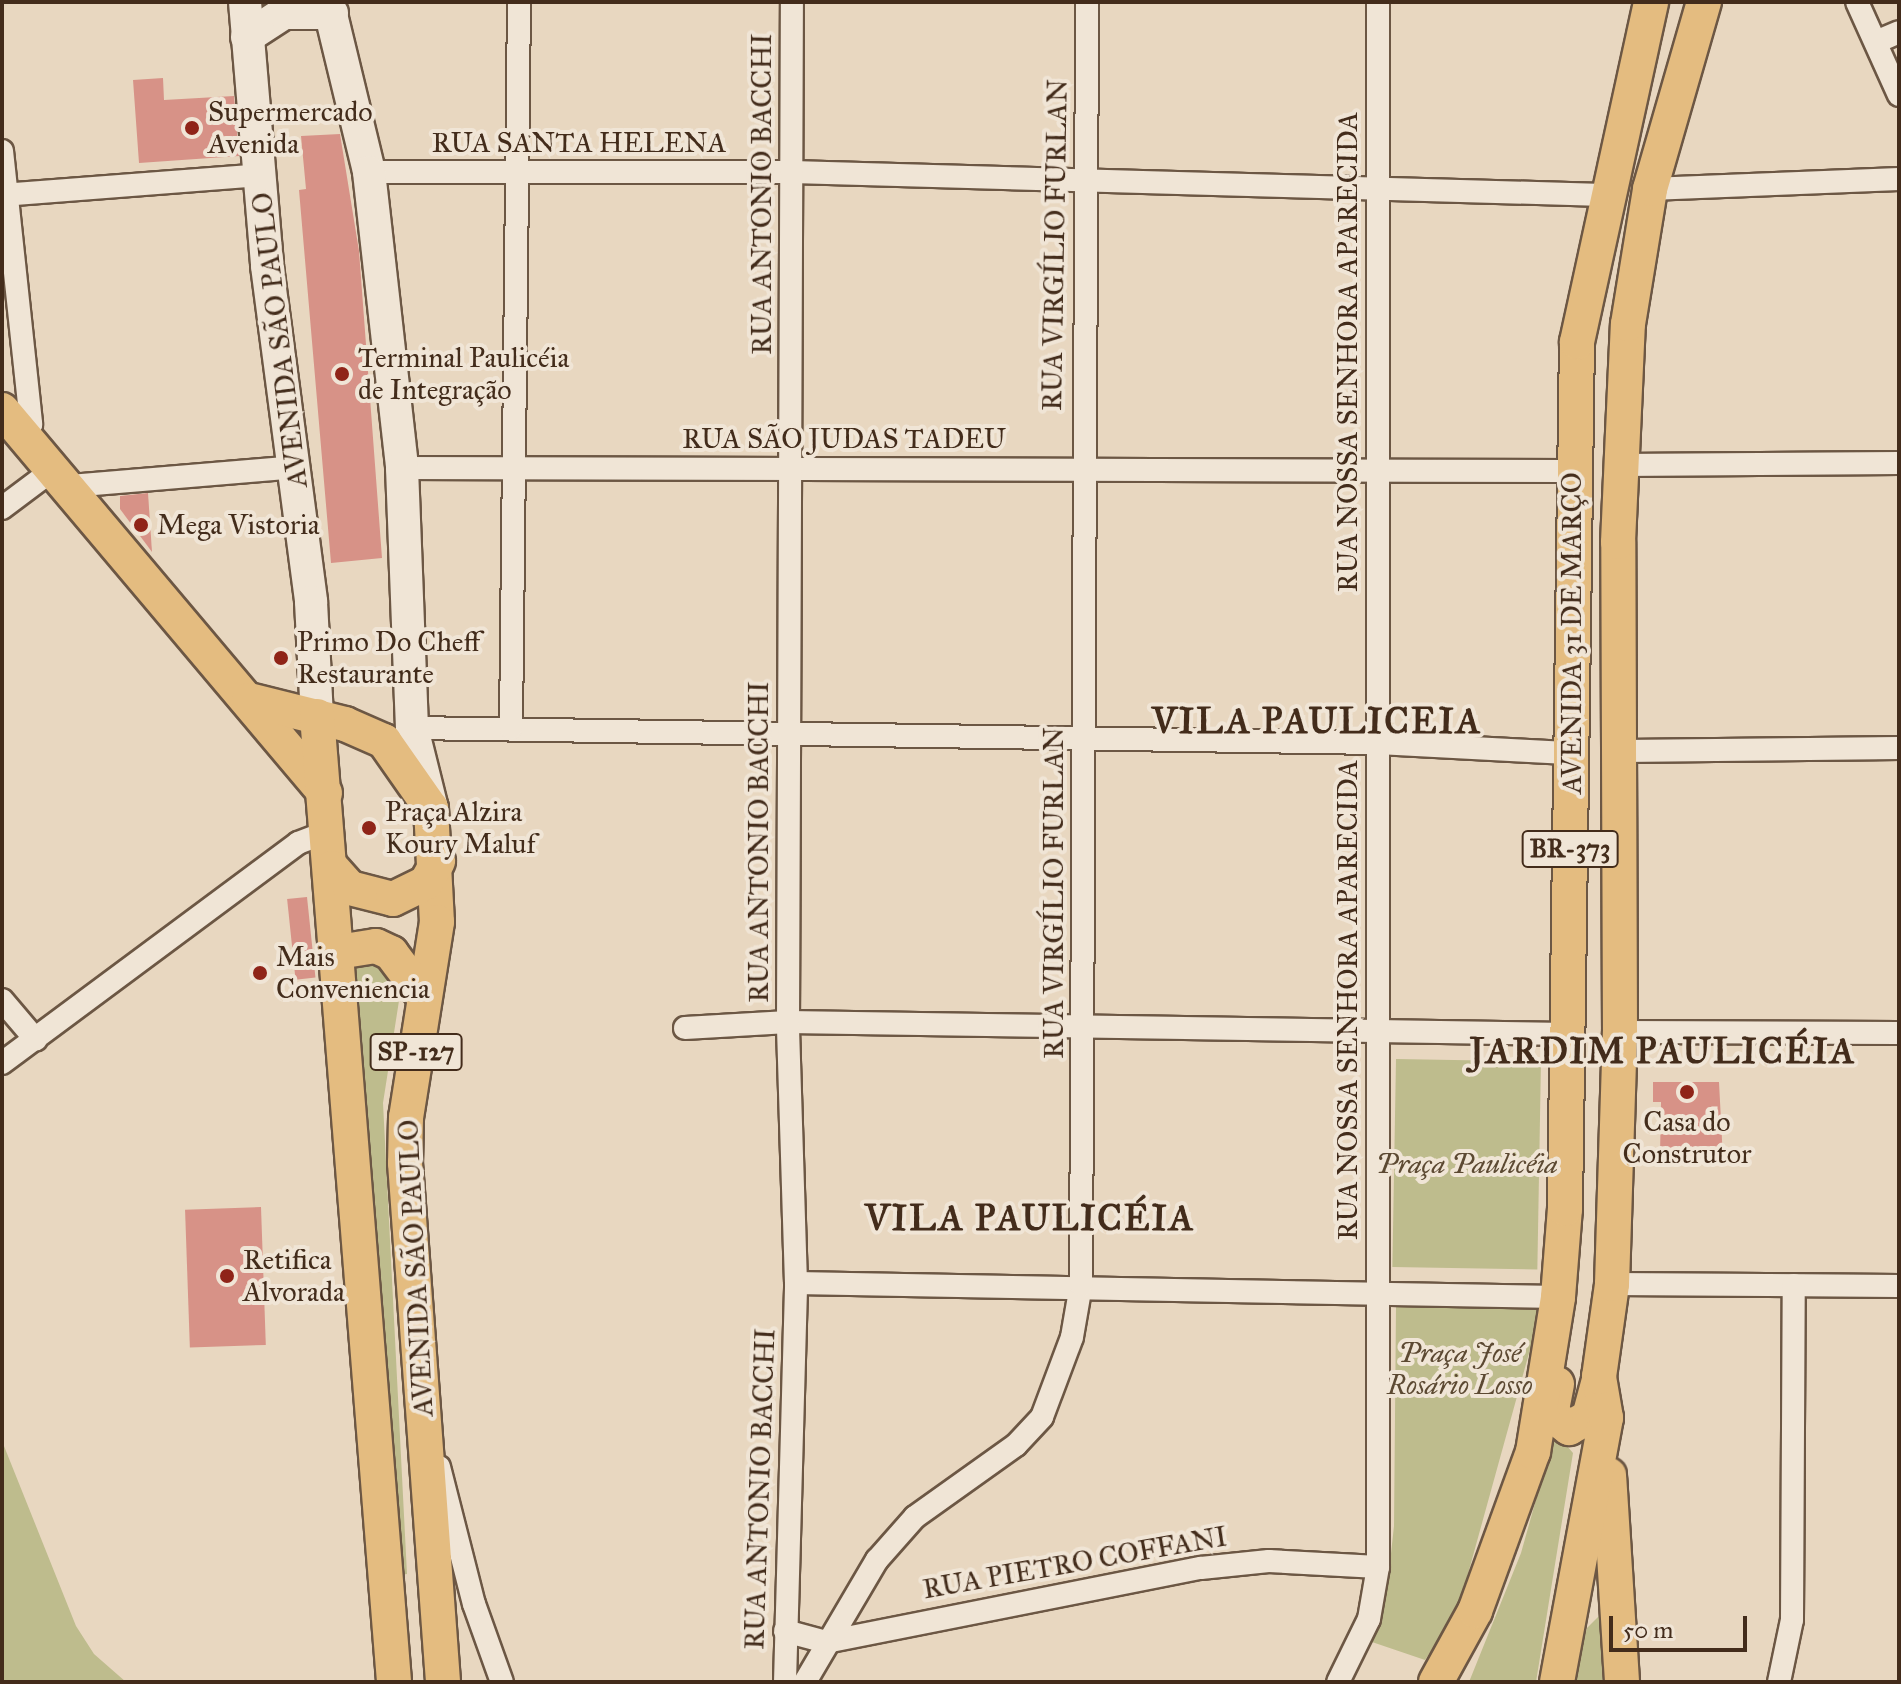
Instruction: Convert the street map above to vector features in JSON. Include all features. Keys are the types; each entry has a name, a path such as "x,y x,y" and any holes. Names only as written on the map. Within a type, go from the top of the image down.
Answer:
{"main road":[{"name":"AVENIDA SÃO PAULO","path":"245,2 260,175 294,467 329,831 394,1682"},
{"name":"AVENIDA 31 DE MARÇO","path":"1436,1682 1475,1611 1533,1452 1558,1297 1565,1209 1575,381 1604,195 1651,2"},
{"name":"AVENIDA 31 DE MARÇO","path":"1557,1682 1606,1418 1601,1364 1612,1284 1620,1032 1623,751 1618,542 1628,324 1650,189 1704,2"},
{"name":"AVENIDA SÃO PAULO","path":"330,8 369,172 402,468 412,728 431,808 438,861 437,922 406,1117 405,1163 443,1682"},
{"path":"247,37 284,13 330,8"},
{"path":"1575,381 1584,379 1593,388 1606,455 1620,465"},
{"path":"12,422 249,700 323,777 342,744 373,736"},
{"path":"1573,534 1618,542"},
{"path":"249,700 317,716 373,736 398,754 431,808"},
{"path":"332,868 350,888 393,899 426,883 438,861"},
{"path":"338,952 376,946 391,953 424,997"},
{"path":"1558,1297 1566,1334 1551,1414 1569,1428 1589,1417 1601,1364 1594,1304 1594,1218 1589,1210 1565,1209"},
{"path":"1606,1418 1622,1682"}],"street":[{"path":"511,728 520,175 519,2"},
{"name":"RUA ANTONIO BACCHI","path":"785,1682 796,1283 788,1022 792,2"},
{"name":"RUA VIRGÍLIO FURLAN","path":"805,1682 877,1560 915,1517 1016,1445 1042,1417 1072,1337 1081,1285 1086,1026 1083,470 1087,2"},
{"name":"RUA NOSSA SENHORA APARECIDA","path":"1338,1682 1369,1619 1378,1567 1378,2"},
{"path":"1857,2 1899,95"},
{"path":"1876,42 1899,32"},
{"path":"2,151 3,195 31,424 12,422"},
{"name":"RUA SANTA HELENA","path":"369,172 520,175 792,172 1604,195"},
{"path":"3,195 260,175"},
{"path":"1650,189 1899,179"},
{"path":"1620,465 1899,463"},
{"path":"2,508 62,478 294,467"},
{"name":"RUA SÃO JUDAS TADEU","path":"402,468 1573,471"},
{"path":"412,728 1378,743 1572,753"},
{"path":"1623,751 1899,748"},
{"path":"2,1063 298,843 329,831"},
{"path":"2,1000 36,1040"},
{"path":"685,1028 788,1022 1568,1034"},
{"path":"1620,1032 1899,1033"},
{"path":"796,1283 1081,1285 1558,1297"},
{"path":"1612,1284 1899,1286"},
{"path":"1779,1682 1792,1620 1794,1285"},
{"path":"421,1396 474,1604 502,1682"},
{"name":"RUA PIETRO COFFANI","path":"785,1631 826,1642 1201,1568 1269,1561 1378,1567"}],"green space":[{"path":"369,963 390,966 401,988 383,1103 407,1574 399,1575 353,968"},
{"name":"Praça Paulicéia","path":"1396,1059 1541,1062 1537,1269 1392,1267"},
{"name":"Praça José Rosário Losso","path":"1396,1306 1542,1306 1458,1610 1425,1660 1372,1642 1387,1590 1394,1526"},
{"path":"1555,1432 1573,1453 1536,1682 1469,1682 1521,1553"},
{"path":"2,1441 76,1626 94,1654 126,1682 2,1682"},
{"path":"1599,1616 1606,1631 1604,1682 1572,1682 1587,1628"}],"building":[{"name":"Supermercado Avenida","path":"163,78 164,100 234,96 239,156 139,163 133,80"},
{"name":"Terminal Paulicéia de Integração","path":"340,134 359,251 382,558 331,563 299,190 306,189 301,136"},
{"name":"Mega Vistoria","path":"148,493 152,552 120,509 120,496"},
{"path":"307,897 315,978 296,980 287,899"},
{"path":"1653,1082 1719,1082 1723,1159 1660,1154 1661,1102 1653,1102"},
{"name":"Retifica Alvorada","path":"261,1207 266,1345 190,1348 185,1210"}],"place":[{"name":"Supermercado Avenida","path":"192,128"},
{"name":"Terminal Paulicéia de Integração","path":"342,374"},
{"name":"Mega Vistoria","path":"141,525"},
{"name":"Primo Do Cheff Restaurante","path":"281,658"},
{"name":"Praça Alzira Koury Maluf","path":"369,828"},
{"name":"Mais Conveniencia","path":"260,973"},
{"name":"Casa do Construtor","path":"1687,1092"},
{"name":"Retifica Alvorada","path":"227,1276"}],"district":[{"name":"VILA PAULICEIA","path":"1317,722"},
{"name":"JARDIM PAULICÉIA","path":"1663,1052"},
{"name":"VILA PAULICÉIA","path":"1030,1219"}]}
